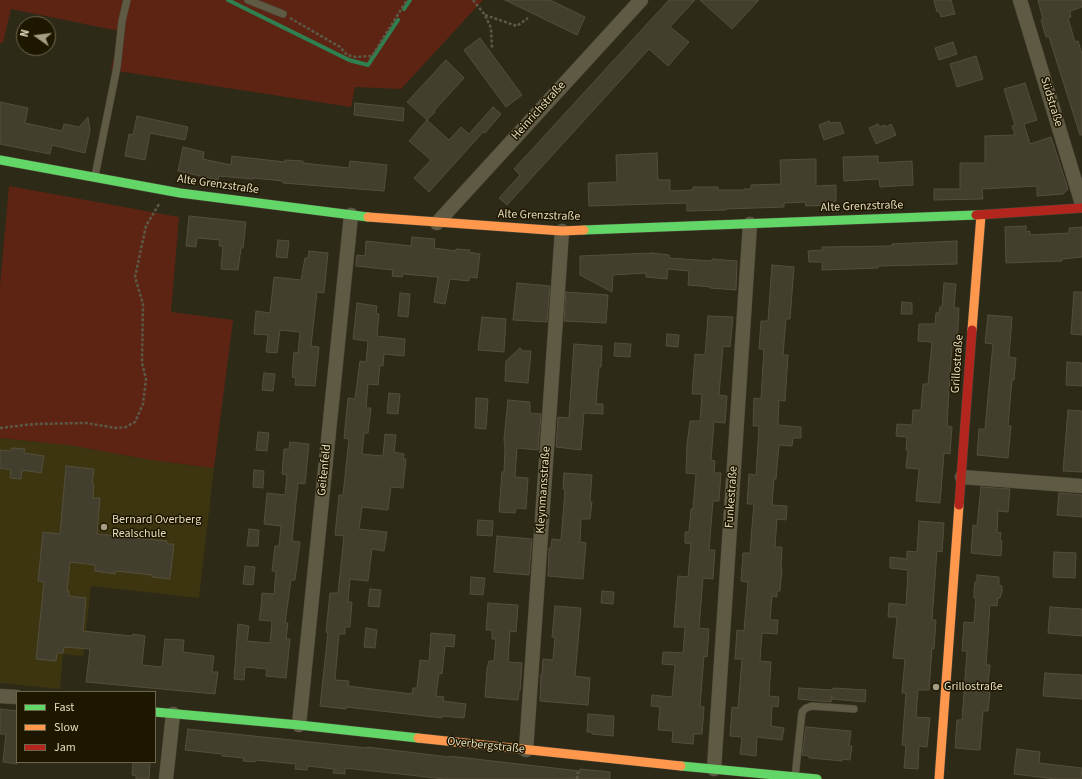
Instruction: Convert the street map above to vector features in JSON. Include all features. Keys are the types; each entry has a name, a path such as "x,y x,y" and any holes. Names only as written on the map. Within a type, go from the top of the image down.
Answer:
{"street":[{"name":"Heinrichstraße","path":"437,223 641,0"},
{"name":"Südstraße","path":"1020,0 1082,204"},
{"name":"Alte Grenzstraße","path":"0,160 169,191 351,215 437,223 562,231 750,224 808,220 981,215 1082,208"},
{"name":"Geitenfeld","path":"299,725 351,215"},
{"name":"Grillostraße","path":"939,779 981,215"},
{"name":"Funkestraße","path":"714,769 750,224"},
{"name":"Kleynmansstraße","path":"526,750 562,231"},
{"path":"962,476 1082,486"},
{"path":"0,696 16,697"},
{"name":"Overbergstraße","path":"156,712 299,725 526,750 817,779"},
{"path":"166,779 173,714"}],"lane":[{"path":"94,178 117,67 122,21 127,0"},
{"path":"248,0 283,14"},
{"path":"795,777 802,712 806,708 812,706 854,709"}],"path":[{"path":"283,14 340,47 347,55 364,57 372,56 407,0"},
{"path":"473,0 485,15 491,28 492,48"},
{"path":"485,15 518,26 528,18"},
{"path":"0,428 34,424 86,423 116,428 126,427 135,422 143,404 146,379 142,363 143,304 135,277 146,226 169,191"}],"shaded area":[{"path":"0,0 483,0 401,89 355,87 351,107 111,70 119,31 56,18 56,16 45,16 11,9 3,43 0,43"},
{"path":"9,186 179,217 171,312 233,320 214,468 151,460 69,445 0,438 0,286"},
{"name":"Bernard Overberg Realschule","path":"0,438 69,445 151,460 214,468 199,598 91,586 83,656 63,654 60,689 0,683"}],"building":[{"path":"505,0 550,0 585,17 577,35"},
{"path":"669,0 695,0 670,27 689,42 668,66 649,49 507,205 499,198 520,175 514,169"},
{"path":"700,0 759,0 732,29"},
{"path":"934,0 951,0 955,14 941,17 939,11 937,12"},
{"path":"1038,0 1082,0 1082,7 1070,11 1071,17 1068,18 1075,42 1078,41 1082,54 1082,135 1080,135 1049,37 1046,37 1041,20 1043,19"},
{"path":"480,38 522,95 506,107 464,50"},
{"path":"953,42 957,54 939,60 935,48"},
{"path":"976,56 983,79 957,87 950,64"},
{"path":"446,60 464,78 427,120 407,102"},
{"path":"1025,83 1037,120 1024,124 1030,144 1051,137 1068,189 1063,194 1037,196 1037,186 982,189 983,199 934,200 934,189 960,189 960,163 985,163 985,136 1015,135 1012,126 1015,125 1004,89"},
{"path":"0,102 28,108 25,123 62,131 64,124 79,127 88,117 90,130 85,153 52,145 50,154 0,144"},
{"path":"355,103 404,108 403,121 354,115"},
{"path":"493,107 501,114 429,192 414,178 431,160 409,141 427,120 449,140 461,127 469,134"},
{"path":"137,116 188,127 185,140 150,133 145,160 125,156 129,134 133,135"},
{"path":"829,121 830,123 840,122 844,133 824,140 819,125"},
{"path":"878,124 880,127 885,125 886,127 891,124 896,135 876,144 869,128"},
{"path":"183,147 204,152 203,159 231,165 232,156 285,162 285,160 303,161 303,163 349,168 350,161 387,165 384,191 283,183 283,181 253,178 219,176 218,180 178,171"},
{"path":"657,153 658,180 670,180 670,191 693,190 693,187 718,187 718,190 744,190 751,189 751,185 781,184 780,160 816,159 816,186 836,185 836,201 833,202 833,205 806,206 805,202 784,203 784,207 687,211 687,203 589,206 588,183 617,182 616,155"},
{"path":"878,156 878,163 912,161 913,185 880,187 879,179 844,181 843,157"},
{"path":"189,216 246,222 243,248 241,248 238,270 221,269 223,246 219,246 220,240 197,238 196,247 186,246"},
{"path":"1026,226 1026,232 1030,231 1030,235 1069,233 1069,228 1082,227 1082,257 1062,259 1062,261 1006,263 1005,227"},
{"path":"412,237 435,239 434,248 456,251 456,249 470,250 469,252 480,254 477,278 469,277 469,281 450,279 445,304 434,302 438,277 403,274 402,277 392,276 393,270 356,266 357,255 365,256 366,241 411,246"},
{"path":"278,240 289,241 287,258 276,257"},
{"path":"957,241 957,264 878,266 878,268 822,270 822,262 809,262 808,251 822,250 822,247 892,246 892,244"},
{"path":"309,251 328,253 324,293 317,292 311,346 319,347 315,386 295,385 296,378 292,377 294,352 298,353 300,332 280,330 277,353 266,352 268,335 254,334 256,311 270,313 274,277 301,280 305,258 308,258"},
{"path":"652,253 669,255 669,258 737,261 736,290 688,285 689,271 668,269 667,279 646,277 646,273 613,275 612,292 580,275 580,256"},
{"path":"772,265 794,267 790,319 786,319 783,355 788,355 785,401 779,400 778,425 801,427 801,438 793,438 792,446 779,445 772,505 787,506 786,520 777,519 775,547 782,547 782,569 780,591 777,591 777,597 772,596 770,620 778,620 777,634 762,633 760,661 771,662 769,696 779,697 778,707 772,706 771,726 784,728 782,740 757,737 756,756 740,754 742,737 730,736 732,707 738,708 742,659 735,659 737,630 744,631 748,582 741,581 743,553 750,553 754,504 747,504 749,474 756,475 759,426 753,426 754,398 761,399 764,349 759,349 761,321 768,321"},
{"path":"517,283 550,286 547,322 513,320"},
{"path":"944,283 956,284 954,308 959,308 957,347 952,347 949,391 947,426 952,427 950,454 944,453 940,503 916,501 919,469 906,468 908,450 906,450 907,437 896,436 897,424 912,425 913,410 921,410 923,384 928,384 932,342 918,341 919,324 935,324 936,313 939,313 940,307 942,307"},
{"path":"566,292 608,295 606,323 564,321"},
{"path":"1074,292 1082,292 1082,335 1071,334"},
{"path":"400,293 410,294 408,317 398,316"},
{"path":"902,302 912,303 912,314 901,314"},
{"path":"357,303 377,306 376,313 379,314 377,336 405,339 404,356 384,354 383,366 380,365 378,385 368,384 366,408 371,408 368,433 364,433 362,454 383,456 385,434 396,435 394,452 404,454 403,459 406,459 403,488 391,487 388,510 362,507 359,529 387,532 384,551 372,549 368,581 350,579 348,602 352,602 350,627 345,627 345,634 339,634 335,680 349,681 348,686 412,694 413,688 417,688 420,660 429,661 431,633 455,635 454,647 445,646 442,674 439,673 436,696 444,697 443,701 466,704 464,718 442,716 442,718 346,707 346,709 320,706 328,633 326,632 330,593 338,593 344,536 335,535 339,495 343,495 349,439 344,438 348,398 355,399 360,361 366,362 368,341 353,339"},
{"path":"988,315 1012,317 1009,357 1016,358 1014,380 1012,380 1008,426 1011,426 1008,458 977,455 979,429 985,429 993,344 985,343"},
{"path":"708,316 733,317 730,347 723,346 719,395 727,396 725,423 714,422 711,460 715,461 714,473 721,473 719,501 713,501 709,550 715,550 713,579 703,578 699,628 709,629 707,657 704,656 700,706 704,707 702,734 694,734 693,744 672,742 673,731 658,730 660,707 651,706 652,695 672,697 675,665 662,664 663,652 683,653 685,627 674,627 678,576 688,577 691,544 685,543 685,532 689,532 691,509 693,509 696,474 686,473 687,445 690,421 700,421 702,394 692,394 695,354 705,355"},
{"path":"482,317 506,319 504,352 478,350"},
{"path":"667,334 679,335 678,347 666,346"},
{"path":"615,343 631,344 630,357 614,356"},
{"path":"574,344 602,346 596,404 603,404 603,414 584,413 581,450 556,447 558,417 569,418"},
{"path":"520,348 523,351 531,351 528,383 505,381 506,361"},
{"path":"1067,362 1082,363 1082,386 1066,385"},
{"path":"264,373 275,374 273,391 262,390"},
{"path":"389,393 400,394 398,414 387,413"},
{"path":"476,398 488,399 486,429 475,428"},
{"path":"508,400 530,402 530,413 541,414 538,450 517,448 515,477 528,478 526,509 516,508 515,513 499,512 502,472 504,472 504,439"},
{"path":"1068,410 1082,411 1082,472 1063,471"},
{"path":"258,432 269,433 267,451 256,450"},
{"path":"290,442 309,444 305,484 298,483 292,541 300,542 295,580 291,580 285,623 288,623 286,639 290,639 286,678 266,676 267,669 245,667 244,680 234,679 238,624 249,626 247,641 270,643 272,621 259,620 262,593 274,594 276,571 272,571 275,546 279,546 281,526 264,524 267,493 285,495 287,475 282,474 284,449 289,449"},
{"path":"12,448 25,449 24,453 44,456 41,473 22,470 21,479 10,478 11,470 0,468 0,450 11,451"},
{"path":"66,466 94,469 92,484 94,484 93,498 100,498 97,534 167,541 167,544 174,544 170,579 152,577 152,575 116,571 115,574 95,571 95,565 70,562 67,591 69,591 69,596 86,598 83,631 145,636 142,665 162,667 165,639 184,640 183,652 214,656 212,672 218,672 215,694 86,682 90,649 64,647 63,653 57,653 56,661 36,659 44,582 38,581 43,532 60,534"},
{"path":"254,470 264,471 263,488 253,487"},
{"path":"564,473 592,475 590,502 592,502 590,519 581,519 580,542 586,543 583,579 548,576 549,548 551,548 552,539 561,540 565,490 563,489"},
{"path":"981,487 1010,489 1008,512 998,511 997,532 1001,533 1001,556 971,553 973,525 977,526"},
{"path":"1059,493 1082,495 1082,517 1057,515"},
{"path":"478,520 493,521 492,536 477,535"},
{"path":"919,521 944,523 942,552 937,551 932,620 936,620 929,690 918,690 916,717 930,718 927,747 919,746 918,769 904,768 906,745 902,745 906,693 902,693 905,659 893,658 897,617 888,617 889,603 906,605 908,570 890,568 890,557 907,559 907,551 917,552"},
{"path":"249,529 259,530 258,546 247,546"},
{"path":"497,536 532,539 529,575 494,572"},
{"path":"1054,552 1076,553 1075,578 1053,577"},
{"path":"245,566 255,567 253,585 243,584"},
{"path":"977,575 999,577 999,585 1002,586 1002,591 1000,598 998,598 997,606 990,605 986,665 990,665 987,692 990,692 988,711 983,711 980,750 955,748 957,720 962,720 967,651 962,651 964,622 974,623 976,598 974,598 974,590 975,582 977,582"},
{"path":"471,577 485,578 483,595 470,594"},
{"path":"370,589 381,590 379,607 368,606"},
{"path":"602,591 614,592 613,604 601,603"},
{"path":"488,603 518,605 516,632 510,631 508,662 522,663 518,700 485,697 487,669 489,661 494,661 496,639 492,639 492,630 486,630"},
{"path":"555,606 581,608 575,676 590,678 588,705 540,701 543,659 553,660 555,637 552,637"},
{"path":"1050,607 1082,609 1082,636 1048,633"},
{"path":"366,628 377,630 375,648 364,647"},
{"path":"1045,673 1082,675 1082,699 1043,696"},
{"path":"799,688 866,690 865,702 832,699 832,696 831,702 798,699"},
{"path":"0,709 16,711 17,764 3,762 6,734 0,734"},
{"path":"588,714 614,716 613,736 592,734 592,732 587,732"},
{"path":"806,727 851,731 849,746 852,746 850,760 842,759 842,761 809,758 809,756 802,755"},
{"path":"188,729 580,771 580,769 610,772 610,779 445,779 345,768 345,774 333,773 334,769 308,766 307,770 295,769 296,764 255,760 255,762 243,761 244,758 185,750"},
{"path":"1017,749 1040,752 1039,763 1082,768 1081,779 1056,779 1014,774"},
{"path":"133,763 150,763 149,779 136,779 136,776 132,775"}],"waterway":[{"path":"228,0 349,60 368,65 398,20"},
{"path":"404,9 410,0"}],"traffic: fast":[{"path":"0,160 180,193 368,217"},
{"path":"584,230 976,215"},
{"path":"156,712 299,725 418,738"},
{"path":"681,766 817,779"}],"traffic: slow":[{"path":"972,330 981,215"},
{"path":"368,217 562,231 584,230"},
{"path":"939,779 959,505"},
{"path":"418,738 681,766"}],"traffic: jam":[{"path":"976,215 1082,208"},
{"path":"959,505 972,330"}],"place":[{"name":"Bernard Overberg Realschule","path":"104,527"},
{"name":"Grillostraße","path":"936,687"}]}
